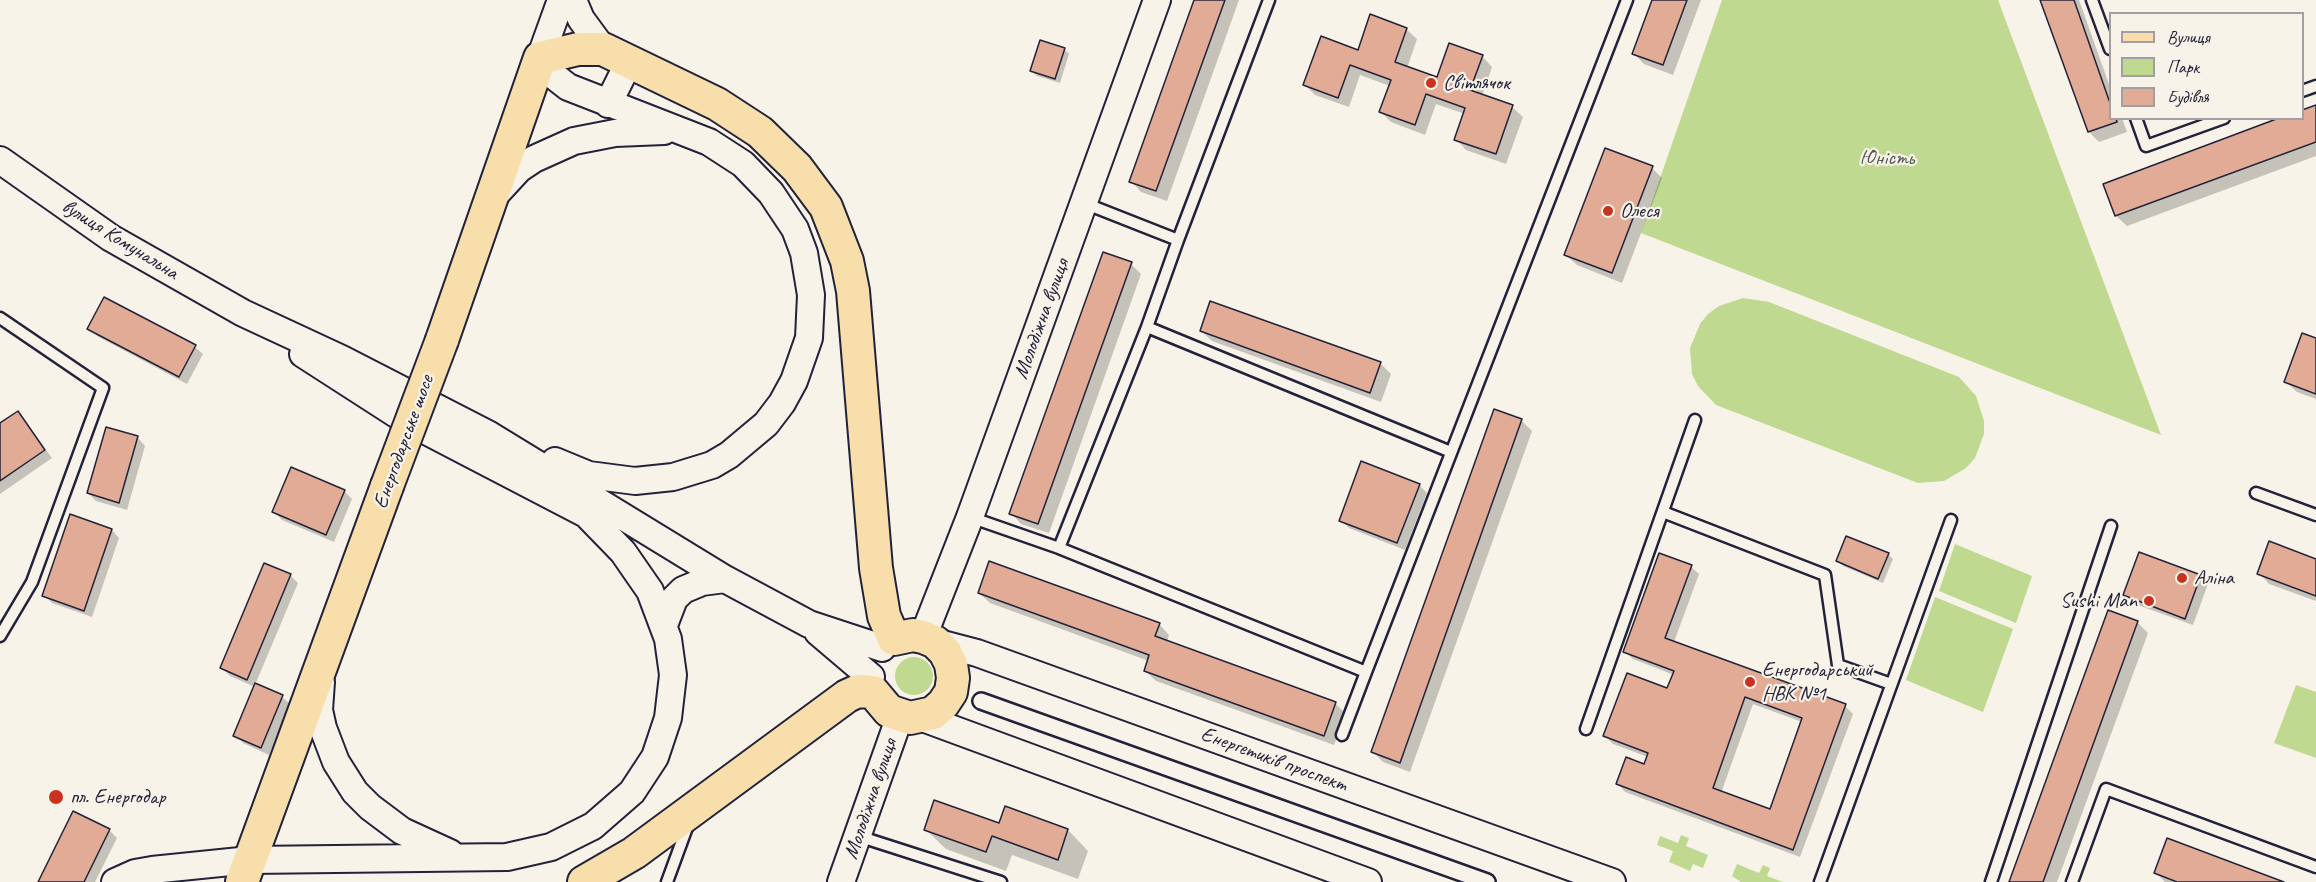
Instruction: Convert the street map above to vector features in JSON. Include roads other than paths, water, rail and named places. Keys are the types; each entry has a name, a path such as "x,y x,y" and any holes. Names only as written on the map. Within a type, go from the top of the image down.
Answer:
{"main road":[{"path":"540,58 578,49 616,55 717,104 760,132 797,168 826,207 838,232 853,291 876,568 884,616 909,641 945,652 954,678 951,692 933,713 910,717 884,707 872,684 848,696 634,854 584,882"},
{"name":"Енергодарське шосе","path":"246,871 442,340 540,58"}],"street":[{"name":"Енергодарське шосе","path":"540,58 561,0"},
{"path":"573,0 581,19 616,55 608,104"},
{"name":"Молодіжна вулиця","path":"909,641 970,517 1157,0"},
{"path":"488,434 590,475 612,479 654,480 693,471 729,455 747,442 782,404 802,361 808,338 811,295 804,253 786,213 759,178 725,152 691,135 608,104 559,81 544,69 539,61 540,58"},
{"path":"492,197 519,169 534,159 574,141 638,130 691,135"},
{"name":"вулиця Комунальна","path":"0,160 111,238 243,313"},
{"path":"243,313 342,358 488,434 725,579 809,624 872,684"},
{"path":"243,313 381,405 589,517 725,579"},
{"path":"115,882 135,873 166,869 312,872 507,857 531,852 572,838 593,826 632,792 655,758 668,718 673,675 664,625 638,572 589,517"},
{"path":"664,625 674,599 683,590 702,582 725,579"},
{"name":"Енергетиків проспект","path":"809,624 977,653 1612,882"},
{"path":"872,684 873,662 909,641"},
{"path":"321,671 319,710 323,728 336,762 355,792 387,820 419,841 439,850 477,858"},
{"path":"981,701 1487,882"},
{"path":"910,717 1368,882"},
{"name":"Молодіжна вулиця","path":"842,882 858,836 910,717"},
{"path":"166,869 192,882"}],"lane":[{"path":"1059,548 1147,327 1269,0"},
{"path":"1342,735 1627,0"},
{"path":"2092,0 2109,46"},
{"path":"2137,120 2146,146 2218,120"},
{"path":"1084,203 1178,240"},
{"path":"0,318 103,388 32,582 0,636"},
{"path":"1147,327 1451,452"},
{"path":"1586,729 1695,420"},
{"path":"2256,493 2316,515"},
{"path":"1663,512 1825,575 1838,665 1891,684"},
{"path":"970,517 1059,548 1366,672"},
{"path":"1821,882 1951,520"},
{"path":"1991,882 2111,526"},
{"path":"2072,882 2106,789 2316,867"},
{"path":"667,882 694,811"},
{"path":"858,836 1001,882"}],"place":[{"name":"Світлячок","path":"1431,83"},
{"name":"Олеся","path":"1608,211"},
{"name":"Аліна","path":"2182,578"},
{"name":"Sushi Man","path":"2149,601"},
{"name":"Енергодарський НВК №1","path":"1750,682"},
{"name":"пл. Енергодар","path":"56,797"}],"park label":[{"name":"Юність","path":"1887,158"}]}
